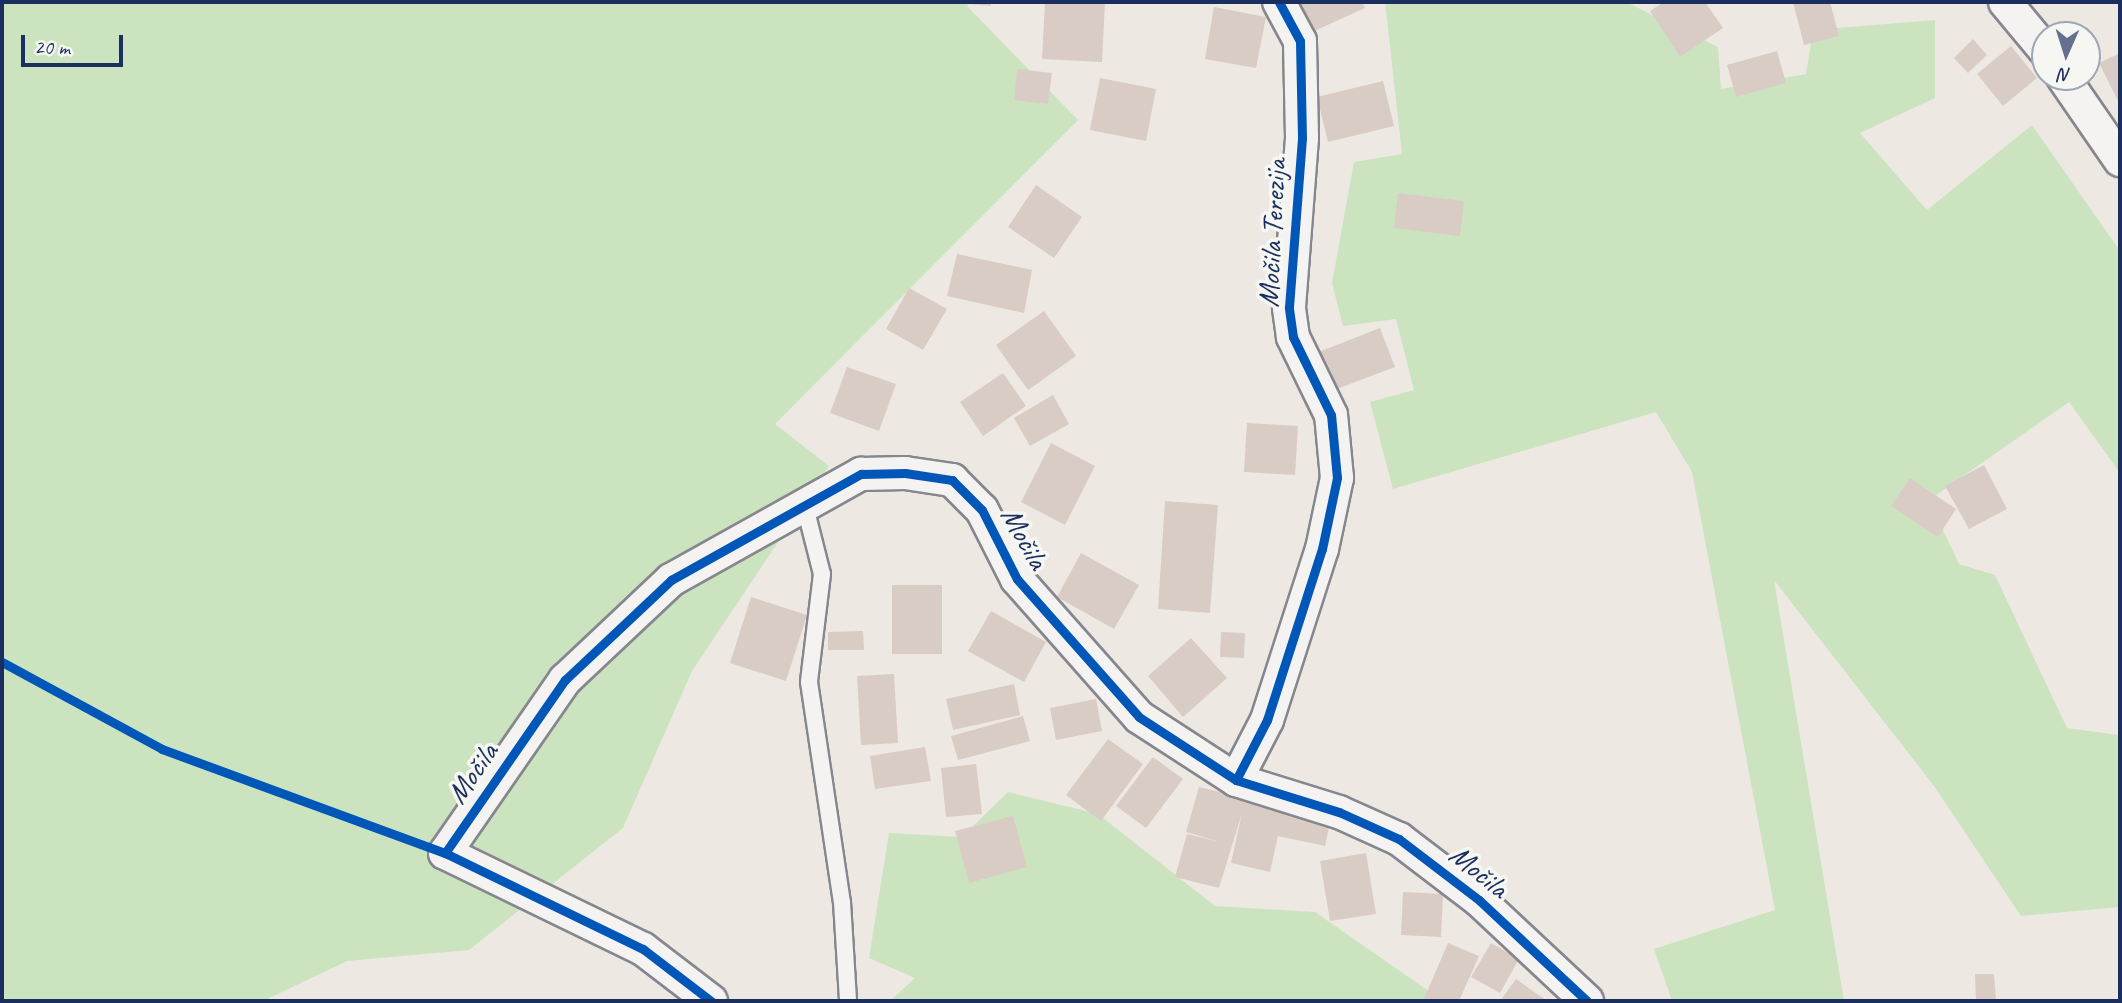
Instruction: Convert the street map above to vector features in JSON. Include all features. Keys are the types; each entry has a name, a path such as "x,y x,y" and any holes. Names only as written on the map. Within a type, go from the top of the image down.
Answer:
{"street":[{"name":"Močila Terezija","path":"1236,780 1267,720 1322,549 1337,478 1331,415 1293,337 1289,307 1302,138 1300,41 1279,2"},
{"path":"2005,2 2031,33"},
{"path":"2073,91 2120,160"},
{"name":"Močila","path":"712,1001 643,949 445,853 565,680 671,580 861,474 905,472 952,480 982,510 1017,579 1139,717 1236,780 1339,812 1399,839 1479,900 1587,1001"}],"lane":[{"path":"805,506 822,574 809,682 842,902 848,1001"}],"green space":[{"path":"2,2 971,2 967,6 1078,120 775,424 829,466 692,671 623,828 469,950 347,961 263,1001 2,1001"},
{"path":"1385,2 1626,2 1718,47 1721,89 1806,74 1813,30 1935,20 1935,98 1860,133 1927,210 2032,125 2120,251 2120,473 2069,402 1929,500 1959,564 1995,575 2067,728 2119,735 2120,907 2021,916 1934,786 1774,580 1844,1001 1672,1001 1654,949 1775,910 1692,472 1656,412 1393,489 1370,402 1414,390 1396,319 1343,326 1332,283 1354,162 1402,154"},
{"path":"1008,792 1098,814 1215,906 1315,912 1443,1001 890,1001 915,978 869,958 889,833 962,837"}],"building":[{"path":"946,2 991,2 991,6"},
{"path":"1045,2 1105,2 1102,62 1042,59"},
{"path":"1298,2 1362,2 1365,8 1312,32"},
{"path":"1664,2 1705,2 1723,28 1680,57 1650,11"},
{"path":"1793,2 1830,2 1839,36 1804,45"},
{"path":"1214,7 1266,17 1256,68 1205,59"},
{"path":"1973,39 1987,55 1968,73 1954,58"},
{"path":"2011,46 2031,71 2031,83 2003,106 1977,74"},
{"path":"1777,51 1786,83 1736,97 1727,65"},
{"path":"2120,53 2120,105 2101,67 2101,62"},
{"path":"1017,69 1052,73 1048,104 1014,100"},
{"path":"1100,78 1156,89 1146,141 1090,130"},
{"path":"1383,81 1394,126 1328,142 1317,97"},
{"path":"1036,185 1082,217 1054,258 1008,227"},
{"path":"1398,193 1464,201 1460,236 1394,228"},
{"path":"957,254 1032,270 1024,313 947,296"},
{"path":"909,288 947,309 923,350 886,329"},
{"path":"1044,311 1076,356 1028,390 996,345"},
{"path":"1380,328 1395,367 1326,393 1311,355"},
{"path":"847,367 896,384 879,431 830,413"},
{"path":"1003,373 1026,406 983,436 960,402"},
{"path":"1053,395 1069,424 1030,446 1014,418"},
{"path":"1247,423 1298,426 1295,475 1244,472"},
{"path":"1051,443 1095,466 1065,525 1021,502"},
{"path":"1984,465 2007,509 1969,529 1945,486"},
{"path":"1910,478 1956,509 1938,537 1891,506"},
{"path":"1165,501 1218,505 1210,613 1158,609"},
{"path":"1081,553 1139,585 1114,629 1057,597"},
{"path":"892,585 942,585 942,654 892,654"},
{"path":"751,597 807,615 786,681 730,663"},
{"path":"991,611 1046,642 1024,682 968,651"},
{"path":"863,631 864,650 828,650 828,632"},
{"path":"1221,632 1245,633 1244,658 1220,657"},
{"path":"1191,638 1227,678 1183,717 1148,676"},
{"path":"894,674 898,743 861,745 857,676"},
{"path":"1014,684 1020,715 953,730 946,699"},
{"path":"1096,699 1102,731 1056,740 1050,708"},
{"path":"1023,716 1030,741 958,760 951,736"},
{"path":"1108,739 1143,764 1101,821 1066,795"},
{"path":"925,747 931,781 875,789 870,756"},
{"path":"1153,757 1183,779 1146,828 1116,806"},
{"path":"976,764 982,814 946,817 941,768"},
{"path":"1199,787 1331,818 1325,846 1278,836 1270,872 1231,863 1242,813 1219,888 1175,877 1187,834 1220,842 1186,832"},
{"path":"1013,816 1027,867 969,883 955,831"},
{"path":"1366,853 1376,914 1330,921 1320,861"},
{"path":"1403,892 1443,894 1441,937 1401,935"},
{"path":"1448,943 1479,956 1459,1001 1423,1001"},
{"path":"1491,943 1519,959 1500,993 1471,977"},
{"path":"1975,974 1994,974 1996,1001 1976,1001"},
{"path":"1516,979 1547,1001 1500,1001"}],"cycle path":[{"path":"1236,780 1267,720 1322,549 1337,478 1331,415 1293,337 1289,307 1302,138 1300,41 1279,2"},
{"path":"445,853 565,680 671,580 861,474 905,473 952,480 982,510 1017,579 1139,717 1236,780 1339,812 1399,839 1479,900 1587,1001"},
{"path":"2,662 162,749 445,853 643,949 711,1001"}]}
